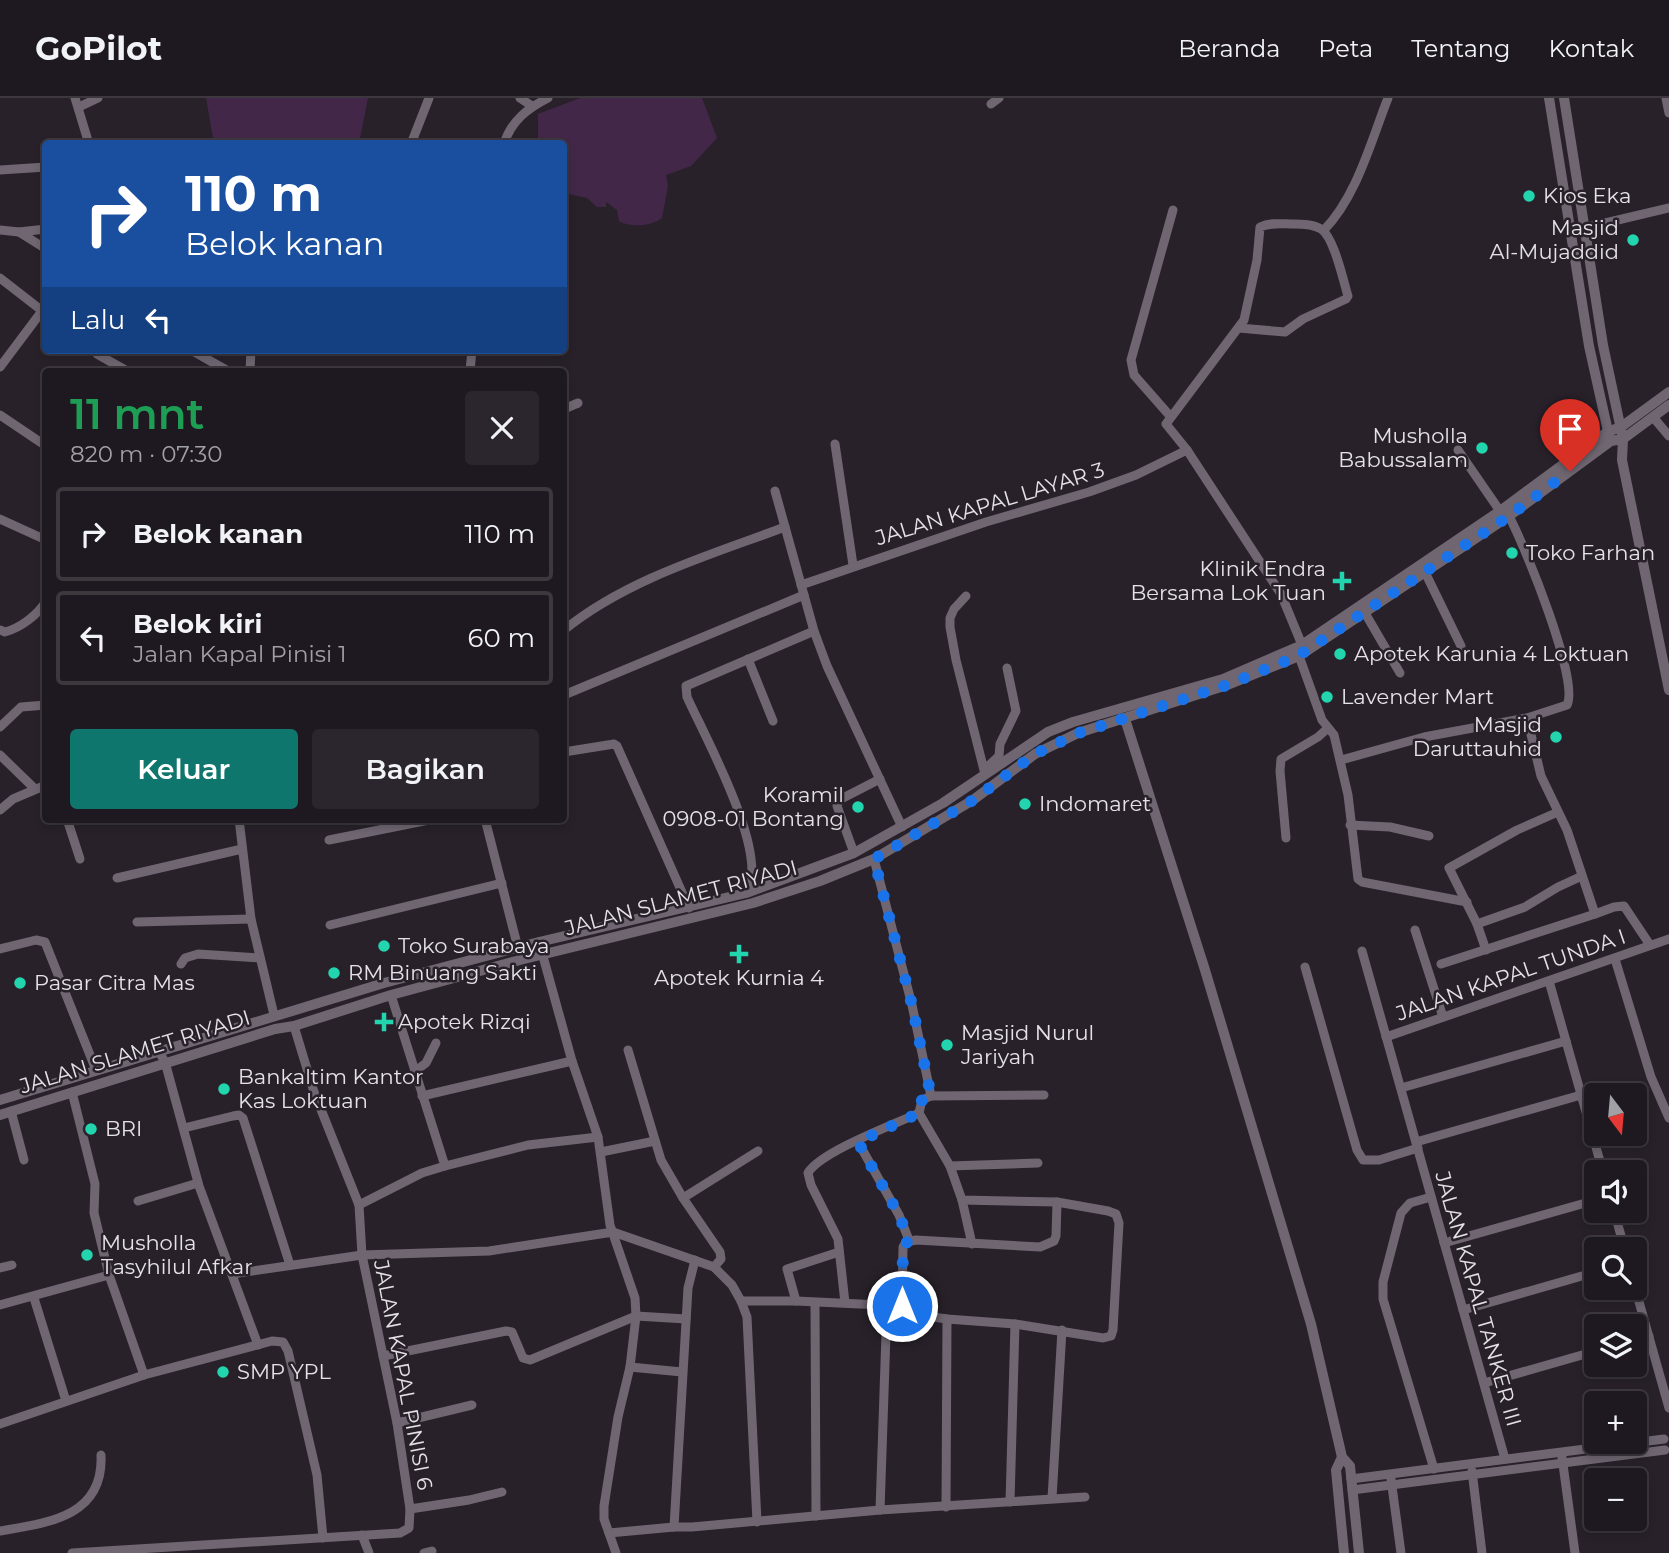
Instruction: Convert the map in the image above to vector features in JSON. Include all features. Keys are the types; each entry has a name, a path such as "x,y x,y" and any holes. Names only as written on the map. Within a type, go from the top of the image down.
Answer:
{"street":[{"path":"88,140 77,103 98,98"},
{"path":"413,140 429,98"},
{"path":"520,98 532,106"},
{"path":"506,140 519,118 532,106 548,98"},
{"path":"1324,230 1335,219 1352,187 1388,98"},
{"path":"1549,98 1589,346 1622,460 1669,690"},
{"path":"1564,98 1615,435"},
{"path":"1667,98 1669,113"},
{"path":"0,170 42,167"},
{"path":"1584,229 1669,208"},
{"path":"1170,416 1134,374 1130,360 1173,210"},
{"path":"1239,328 1285,332 1303,319 1347,298 1330,241 1324,230 1304,224 1270,224 1261,227 1247,311 1239,328 1166,424 1282,594 1322,720 1334,735 1341,760 1348,795 1357,876 1362,882 1467,902"},
{"path":"0,230 19,232 42,229"},
{"path":"19,232 42,246"},
{"path":"0,278 42,310"},
{"path":"0,367 42,314"},
{"path":"97,354 121,368"},
{"path":"198,354 223,368"},
{"path":"1615,435 1669,392"},
{"path":"567,408 578,403"},
{"path":"1615,435 1669,405"},
{"path":"0,415 42,443"},
{"path":"1653,416 1669,436"},
{"name":"JALAN SLAMET RIYADI","path":"0,1100 384,983 539,942 689,908 816,869 854,853 943,803 985,772 1048,732 1073,722 1223,679 1300,650 1505,514 1615,435"},
{"path":"835,444 853,565"},
{"name":"JALAN KAPAL LAYAR 3","path":"567,694 853,565 1089,492 1136,475 1186,450"},
{"path":"1341,760 1424,737 1527,718 1563,708 1569,701 1565,666 1546,604 1521,540 1458,450"},
{"path":"775,491 814,631 827,666 902,827"},
{"path":"0,519 42,538"},
{"path":"567,627 609,598 687,564 785,527"},
{"path":"1423,568 1461,646"},
{"name":"JALAN SLAMET RIYADI","path":"6,1113 275,1028 294,1026 391,995 691,919 820,881 874,859 973,800 1035,754 1079,733 1227,685 1300,650 1365,613 1423,568"},
{"path":"966,596 954,609 950,627 985,772"},
{"path":"0,630 13,630 42,606"},
{"path":"1365,613 1400,673"},
{"path":"746,892 751,884 753,858 737,801 711,751 686,686 814,631"},
{"path":"748,659 773,721"},
{"path":"985,772 999,756 1000,744 1016,711 1007,668"},
{"path":"0,727 21,707 42,705"},
{"path":"1527,718 1541,776 1567,830 1595,914"},
{"path":"1125,719 1205,970 1311,1324 1342,1457 1350,1466 1359,1553"},
{"path":"1286,838 1281,759 1328,728"},
{"path":"567,752 614,744 617,746 689,908"},
{"path":"0,755 35,789"},
{"path":"854,853 837,806 839,800 880,779"},
{"path":"0,810 13,799 42,786"},
{"path":"1486,950 1467,902 1450,872 1451,866 1517,830 1558,812"},
{"path":"68,823 80,859"},
{"path":"240,823 251,919 274,1015"},
{"path":"329,840 414,823"},
{"path":"486,823 517,948"},
{"path":"1350,825 1390,827 1429,836"},
{"path":"117,878 243,849"},
{"path":"874,859 912,1005 931,1096"},
{"path":"816,869 820,881"},
{"path":"1477,925 1525,907 1582,876"},
{"path":"330,925 502,883"},
{"path":"1441,964 1614,906 1624,906 1648,946"},
{"path":"137,922 251,919"},
{"path":"1415,930 1443,1017"},
{"name":"JALAN KAPAL TUNDA I","path":"1386,1037 1669,939"},
{"path":"0,949 36,940 45,942 96,1070"},
{"path":"539,942 572,1061 598,1137 608,1212 635,1298 636,1316 630,1367 618,1417 604,1506 604,1519 616,1553"},
{"name":"JALAN KAPAL TANKER III","path":"1362,951 1505,1459"},
{"path":"181,964 188,956 198,954 260,958"},
{"path":"1615,959 1651,1077 1669,1118"},
{"path":"1305,967 1357,1150 1363,1160 1378,1160 1417,1145 1581,1095"},
{"path":"1549,981 1600,1160"},
{"path":"391,995 445,1167"},
{"name":"JALAN KAPAL PINISI 6","path":"72,1553 362,1535 405,1531 410,1522 397,1423 362,1255 359,1205 314,1092 294,1026"},
{"path":"1401,1088 1566,1041"},
{"path":"414,1072 426,1063 436,1043"},
{"path":"158,1050 165,1062 198,1183 258,1345"},
{"path":"628,1050 665,1168 720,1252 721,1259 714,1267"},
{"path":"422,1096 572,1061"},
{"path":"72,1092 95,1184 94,1213 109,1275 144,1375"},
{"path":"972,1244 962,1200 950,1166 919,1113 922,1100 931,1096 1044,1096"},
{"path":"6,1113 24,1160"},
{"path":"845,1303 835,1229 811,1185 808,1173 827,1156 919,1113"},
{"path":"184,1129 233,1116 239,1115 243,1118 290,1265"},
{"path":"359,1205 422,1173 528,1145 598,1137"},
{"path":"601,1152 655,1140"},
{"path":"858,1142 899,1215 909,1240"},
{"path":"683,1198 758,1151"},
{"path":"950,1166 1038,1163"},
{"path":"138,1201 198,1183"},
{"path":"1431,1196 1410,1203 1401,1213 1383,1282 1383,1299 1434,1469"},
{"path":"741,1301 902,1306 919,1315 947,1320 1014,1324 1103,1338 1111,1336 1119,1223 1113,1212 1056,1202 962,1200"},
{"path":"909,1240 1034,1248 1049,1244 1056,1236 1056,1202"},
{"path":"1444,1243 1584,1203"},
{"path":"232,1274 362,1255 489,1251 614,1232 714,1267 732,1285 747,1317 757,1522"},
{"path":"902,1306 903,1247 909,1240"},
{"path":"796,1301 787,1269 839,1252"},
{"path":"674,1527 688,1288 695,1260"},
{"path":"0,1268 12,1265"},
{"path":"0,1305 109,1275"},
{"path":"1463,1310 1584,1275"},
{"path":"34,1297 66,1401"},
{"path":"1639,1300 1669,1408"},
{"path":"815,1304 816,1516"},
{"path":"880,1510 887,1305"},
{"path":"383,1356 506,1331 512,1332 523,1358 530,1360 636,1316 686,1319"},
{"path":"946,1507 947,1320"},
{"path":"1010,1502 1014,1324"},
{"path":"1052,1498 1062,1330"},
{"path":"0,1424 144,1375 258,1345 283,1342 288,1351 311,1444 323,1538"},
{"path":"1484,1383 1584,1354"},
{"path":"630,1367 682,1372"},
{"path":"397,1423 472,1405"},
{"path":"1667,1436 1667,1452 1392,1485 1352,1485 1391,1474 1667,1436"},
{"path":"1562,1452 1575,1553"},
{"path":"0,1531 49,1522 72,1512 96,1488 102,1473 101,1455"},
{"path":"1342,1457 1336,1470 1345,1553"},
{"path":"1471,1464 1482,1553"},
{"path":"1391,1474 1401,1553"},
{"path":"410,1509 502,1492"},
{"path":"609,1533 880,1510 1085,1497"},
{"path":"362,1535 369,1553"}],"shaded area":[{"path":"206,98 368,98 360,140 213,140"},
{"path":"580,98 702,98 717,138 691,166 666,175 668,186 662,218 647,224 629,225 619,221 617,210 606,202 606,207 597,207 587,198 567,194 567,140 538,140 538,114"}],"place":[{"name":"Kios Eka","path":"1529,196"},
{"name":"Masjid Al-Mujaddid","path":"1633,240"},
{"name":"Musholla Babussalam","path":"1482,448"},
{"name":"Toko Farhan","path":"1512,553"},
{"name":"Klinik Endra Bersama Lok Tuan","path":"1342,581"},
{"name":"Apotek Karunia 4 Loktuan","path":"1340,654"},
{"name":"Lavender Mart","path":"1327,697"},
{"name":"Masjid Daruttauhid","path":"1556,737"},
{"name":"Indomaret","path":"1025,804"},
{"name":"Koramil 0908-01 Bontang","path":"858,807"},
{"name":"Toko Surabaya","path":"384,946"},
{"name":"Apotek Kurnia 4","path":"739,954"},
{"name":"RM Binuang Sakti","path":"334,973"},
{"name":"Pasar Citra Mas","path":"20,983"},
{"name":"Apotek Rizqi","path":"384,1022"},
{"name":"Masjid Nurul Jariyah","path":"947,1045"},
{"name":"Bankaltim Kantor Kas Loktuan","path":"224,1089"},
{"name":"BRI","path":"91,1129"},
{"name":"Musholla Tasyhilul Afkar","path":"87,1255"},
{"name":"SMP YPL","path":"223,1372"}],"route":[{"path":"902,1306 903,1247 909,1240 899,1215 858,1142 919,1113 922,1100 931,1096 912,1005 874,859 973,800 1035,754 1057,743 1079,733 1261,673 1298,656 1509,516 1570,471"}]}
